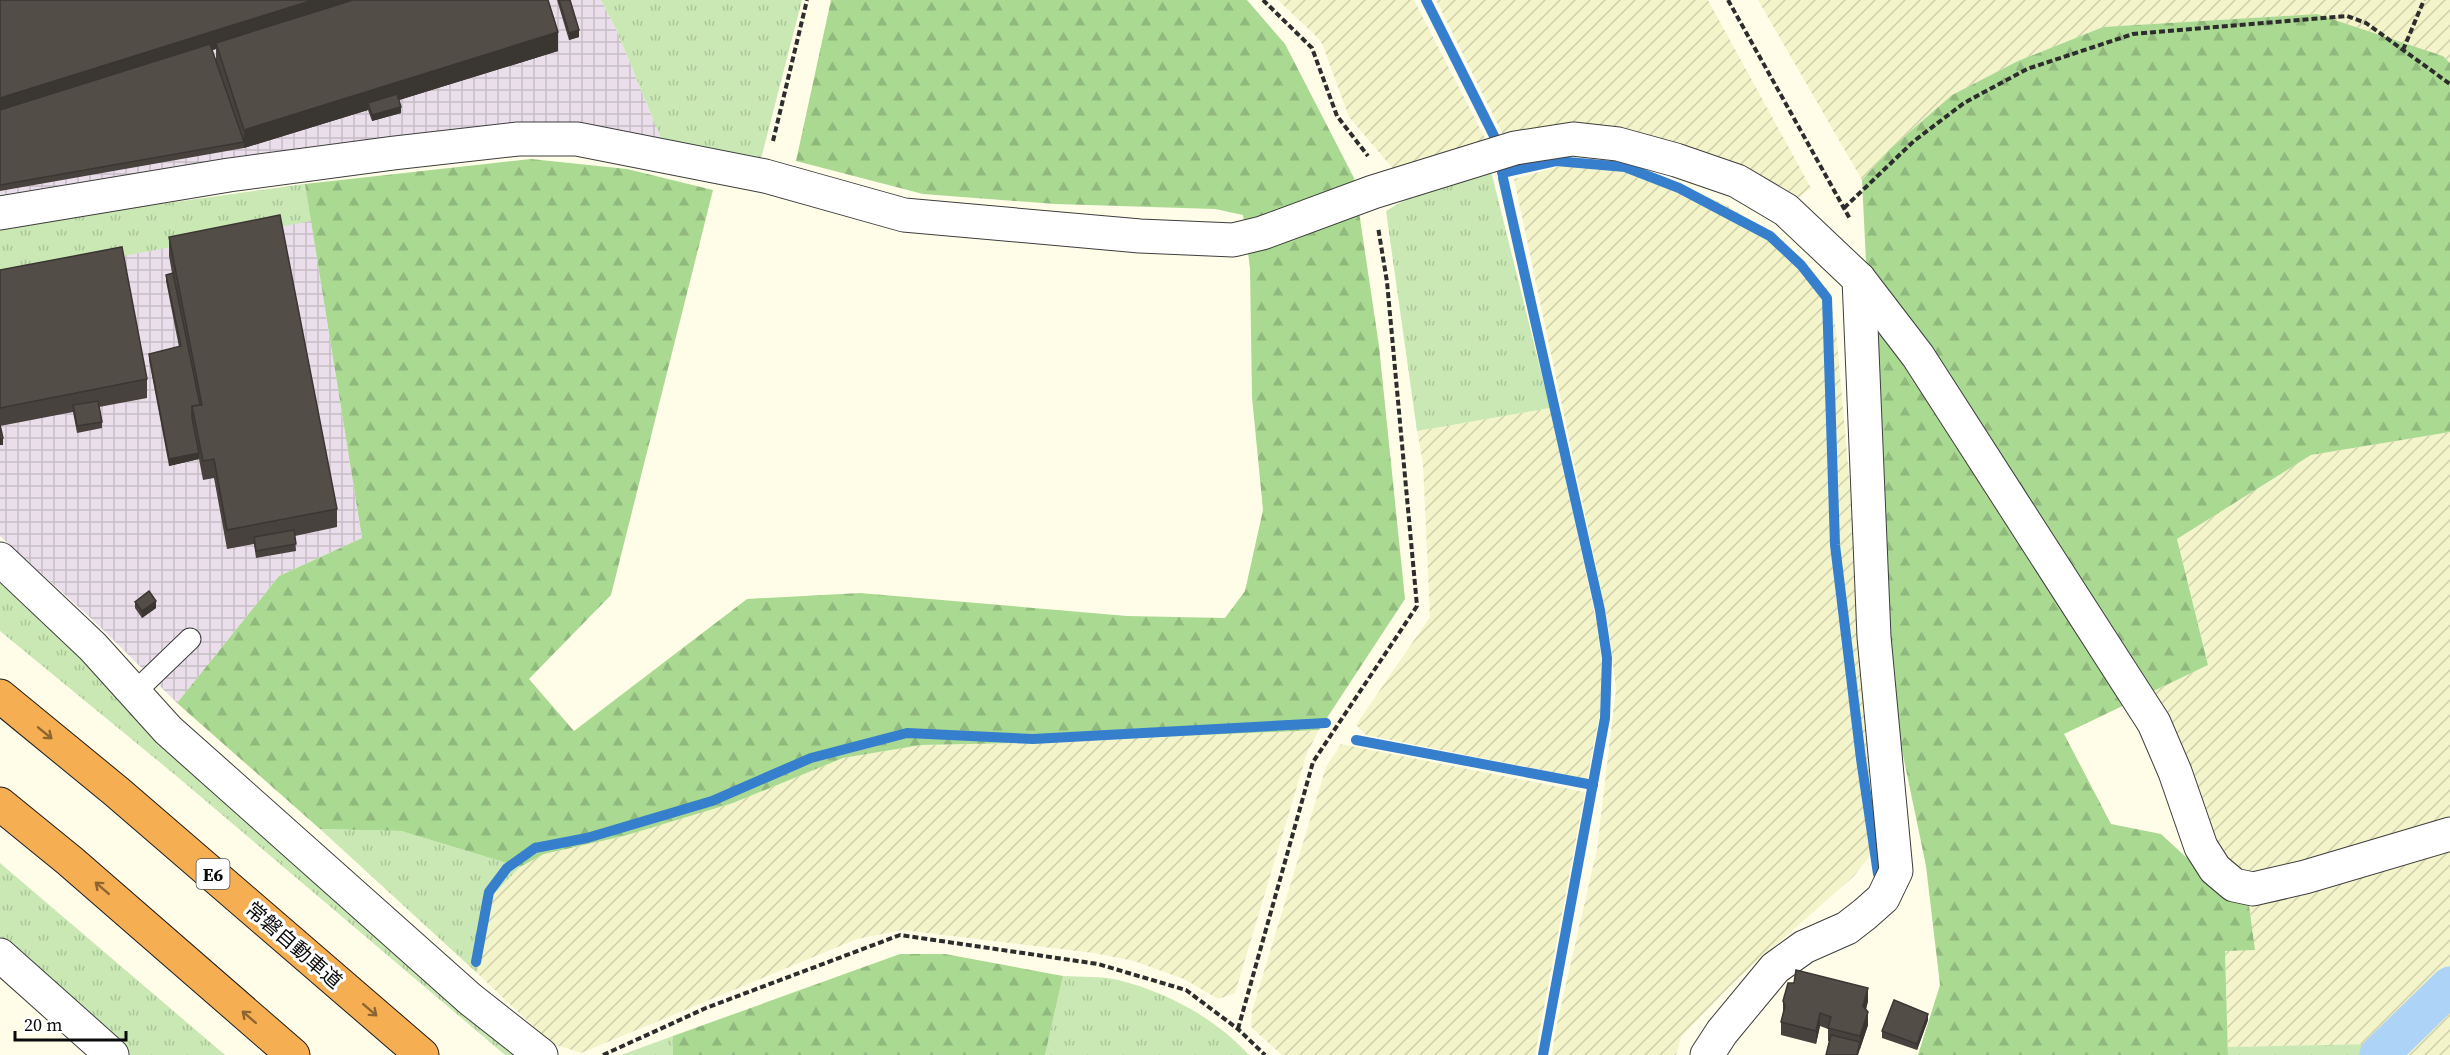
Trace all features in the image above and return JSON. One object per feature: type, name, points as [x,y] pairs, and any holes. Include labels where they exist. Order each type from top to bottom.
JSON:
[{"type":"highway","name":"常磐自動車道","points":[[0,696],[117,792],[422,1055]]},
{"type":"highway","points":[[0,804],[70,861],[293,1055]]},
{"type":"street","points":[[0,213],[229,175],[518,139],[577,139],[765,176],[904,215],[1140,236],[1233,240],[1262,233],[1379,190],[1515,148],[1574,140],[1618,144],[1676,160],[1737,181],[1786,210],[1859,279],[1918,356],[2154,723],[2175,772],[2201,847],[2215,869],[2234,885],[2253,889],[2305,877],[2450,834]]},
{"type":"street","points":[[1707,1055],[1722,1032],[1775,968],[1804,947],[1847,928],[1865,914],[1883,898],[1896,871],[1874,637],[1859,279]]},
{"type":"street","points":[[0,559],[93,647],[168,730],[470,999],[541,1055]]},
{"type":"street","points":[[0,955],[112,1055]]},
{"type":"lane","points":[[134,693],[190,639]]},
{"type":"path","points":[[765,176],[807,0]]},
{"type":"path","points":[[1238,1029],[1313,762],[1417,606],[1378,171],[1337,116],[1312,48],[1263,0]]},
{"type":"path","points":[[1728,0],[1851,221]]},
{"type":"path","points":[[2403,50],[2424,0]]},
{"type":"path","points":[[1844,208],[1914,141],[1964,103],[2027,69],[2133,34],[2347,16],[2366,23],[2450,84]]},
{"type":"path","points":[[603,1055],[706,1008],[900,935],[1098,964],[1186,990],[1238,1029],[1265,1055]]},
{"type":"shaded area","points":[[0,0],[601,0],[616,29],[662,141],[0,198]]},
{"type":"shaded area","points":[[305,184],[362,538],[279,576],[177,703],[97,624],[0,536],[0,229]]},
{"type":"green space","points":[[601,0],[802,0],[761,159],[662,141],[616,29]]},
{"type":"green space","points":[[831,0],[1247,0],[1285,44],[1354,178],[1379,346],[1405,599],[1319,730],[1024,743],[921,745],[843,758],[733,803],[624,836],[544,854],[520,867],[401,831],[320,829],[177,703],[279,576],[362,538],[305,184],[531,159],[627,169],[713,190],[611,595],[529,679],[574,731],[747,599],[860,593],[1127,616],[1225,618],[1245,591],[1263,510],[1252,397],[1250,268],[1243,215],[1215,209],[1056,204],[923,194],[796,161]]},
{"type":"green space","points":[[1278,0],[1414,0],[1486,140],[1395,171],[1349,117],[1321,41]]},
{"type":"green space","points":[[1436,0],[1708,0],[1811,188],[1799,197],[1756,177],[1505,139]]},
{"type":"green space","points":[[1758,0],[2450,0],[2450,63],[2443,56],[2317,14],[2103,27],[2018,61],[1952,95],[1890,149],[1862,180]]},
{"type":"green space","points":[[2317,14],[2443,56],[2450,63],[2450,432],[2311,455],[2177,539],[2208,665],[2064,734],[2111,824],[2161,834],[2214,883],[2249,905],[2255,950],[2225,951],[2228,1055],[1918,1055],[1940,985],[1926,866],[1897,726],[1883,609],[1862,180],[1890,149],[1952,95],[2018,61],[2103,27]]},
{"type":"green space","points":[[1574,162],[1661,176],[1728,206],[1782,240],[1829,291],[1836,330],[1865,657],[1872,853],[1854,876],[1734,982],[1681,1037],[1676,1055],[1552,1055],[1555,1032],[1597,849],[1616,689],[1608,623],[1514,179]]},
{"type":"green space","points":[[1491,171],[1550,408],[1417,431],[1386,211],[1424,192]]},
{"type":"green space","points":[[305,184],[311,221],[0,279],[0,229]]},
{"type":"green space","points":[[1550,408],[1597,624],[1602,667],[1600,713],[1587,779],[1366,735],[1356,725],[1430,617],[1423,463],[1417,431]]},
{"type":"green space","points":[[2450,432],[2450,820],[2264,876],[2231,872],[2210,844],[2193,777],[2154,691],[2208,665],[2177,539],[2311,455]]},
{"type":"green space","points":[[0,577],[526,1055],[505,1055],[174,774],[0,631]]},
{"type":"green space","points":[[1319,730],[1307,753],[1235,993],[1218,999],[1184,979],[1134,961],[1094,953],[902,930],[857,939],[581,1053],[551,1043],[477,973],[492,896],[520,867],[544,854],[624,836],[733,803],[843,758],[921,745],[1025,743]]},
{"type":"green space","points":[[1341,744],[1585,792],[1535,1055],[1282,1055],[1251,1027],[1252,1011],[1326,767]]},
{"type":"green space","points":[[320,829],[401,831],[520,867],[492,896],[477,973]]},
{"type":"green space","points":[[2450,846],[2450,972],[2372,1044],[2228,1047],[2225,950],[2255,950],[2249,905]]},
{"type":"green space","points":[[0,863],[225,1055],[128,1055],[0,941]]},
{"type":"green space","points":[[900,954],[945,954],[1063,976],[1045,1055],[673,1055],[673,1036]]},
{"type":"green space","points":[[1063,976],[1111,979],[1136,985],[1172,999],[1206,1018],[1249,1055],[1045,1055]]},
{"type":"green space","points":[[2450,1002],[2450,1055],[2392,1055]]},
{"type":"green space","points":[[673,1036],[673,1055],[621,1055]]},
{"type":"green space","points":[[2372,1044],[2362,1055],[2228,1055],[2228,1047]]},
{"type":"building","points":[[0,0],[313,0],[0,98]]},
{"type":"building","points":[[350,0],[353,0],[329,6]]},
{"type":"building","points":[[353,0],[548,0],[558,32],[244,130],[216,43]]},
{"type":"building","points":[[559,0],[570,0],[579,30],[569,33]]},
{"type":"building","points":[[210,44],[244,142],[0,185],[0,110]]},
{"type":"building","points":[[397,94],[401,107],[372,115],[368,103]]},
{"type":"building","points":[[280,215],[337,509],[227,530],[214,459],[203,461],[192,406],[202,405],[169,237]]},
{"type":"building","points":[[122,247],[147,379],[0,408],[0,270]]},
{"type":"building","points":[[173,273],[200,405],[192,406],[199,453],[169,459],[149,354],[181,346],[166,275]]},
{"type":"building","points":[[98,401],[102,422],[77,426],[73,405]]},
{"type":"building","points":[[294,530],[296,544],[256,551],[254,537]]},
{"type":"building","points":[[149,591],[156,601],[142,611],[135,602]]},
{"type":"building","points":[[1796,970],[1868,988],[1863,1006],[1868,1012],[1860,1036],[1828,1028],[1831,1017],[1820,1013],[1816,1031],[1781,1022],[1788,983],[1794,983]]},
{"type":"building","points":[[1894,1000],[1928,1014],[1917,1044],[1882,1031]]},
{"type":"building","points":[[1831,1035],[1860,1042],[1857,1055],[1826,1055]]},
{"type":"waterway","points":[[1426,0],[1495,138]]},
{"type":"waterway","points":[[1502,173],[1556,161],[1625,167],[1679,188],[1770,236],[1801,265],[1827,298],[1835,545],[1861,759],[1878,874]]},
{"type":"waterway","points":[[1503,178],[1600,610],[1607,658],[1605,718],[1543,1055]]},
{"type":"waterway","points":[[476,962],[489,892],[507,868],[535,848],[587,838],[712,801],[811,758],[907,733],[1033,739],[1326,723]]},
{"type":"waterway","points":[[1356,740],[1593,785]]},
{"type":"waterway","points":[[2379,1055],[2450,986]]}]
